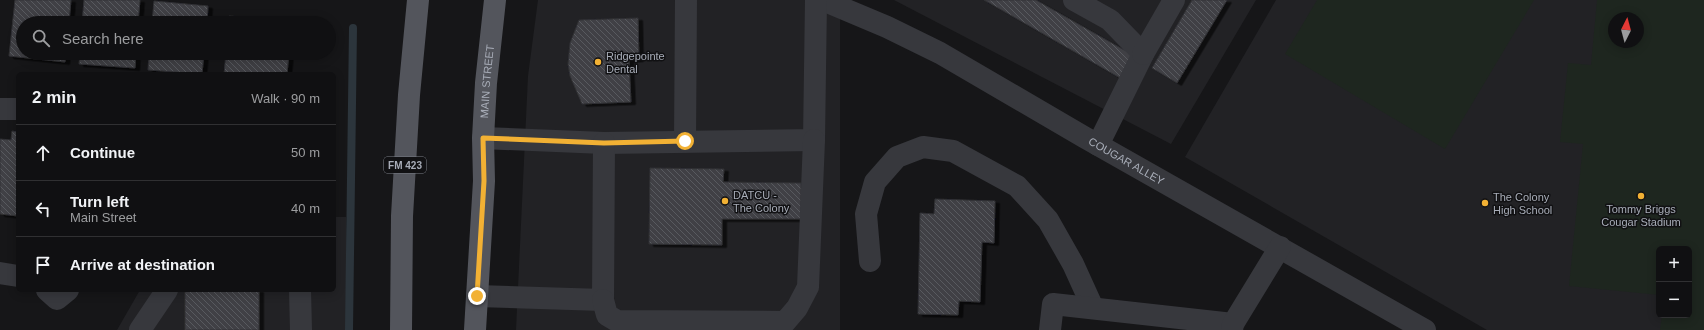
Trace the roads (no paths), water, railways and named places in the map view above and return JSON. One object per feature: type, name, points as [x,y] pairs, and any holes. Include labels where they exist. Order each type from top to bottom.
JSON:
[{"type":"main road","name":"FM 423","points":[[401,330],[402,216],[409,95],[418,0]]},
{"type":"main road","name":"MAIN STREET","points":[[475,330],[484,181],[483,138],[486,83],[495,0]]},
{"type":"street","points":[[685,141],[686,0]]},
{"type":"street","points":[[604,143],[603,300],[607,315],[618,321],[785,322],[797,308],[808,286],[814,140],[816,0]]},
{"type":"street","name":"COUGAR ALLEY","points":[[823,0],[887,27],[940,53],[1098,145],[1426,330]]},
{"type":"street","points":[[1074,0],[1110,20],[1143,54]]},
{"type":"street","points":[[1098,145],[1143,54],[1174,0]]},
{"type":"street","points":[[0,109],[16,109]]},
{"type":"street","points":[[483,138],[604,143],[814,140]]},
{"type":"street","points":[[870,261],[866,214],[875,182],[897,157],[924,147],[953,151],[1017,186],[1048,220],[1073,264],[1093,308]]},
{"type":"street","points":[[1050,330],[1053,304],[1232,327],[1280,247]]},
{"type":"street","points":[[0,273],[16,276]]},
{"type":"street","points":[[140,330],[166,292]]},
{"type":"street","points":[[300,292],[301,330]]},
{"type":"street","points":[[477,296],[603,300]]},
{"type":"waterway","points":[[349,330],[353,28]]},
{"type":"place","name":"Ridgepointe Dental","points":[[598,62]]},
{"type":"place","name":"Tommy Briggs Cougar Stadium","points":[[1641,196]]},
{"type":"place","name":"DATCU - The Colony","points":[[725,201]]},
{"type":"place","name":"The Colony High School","points":[[1485,203]]}]
